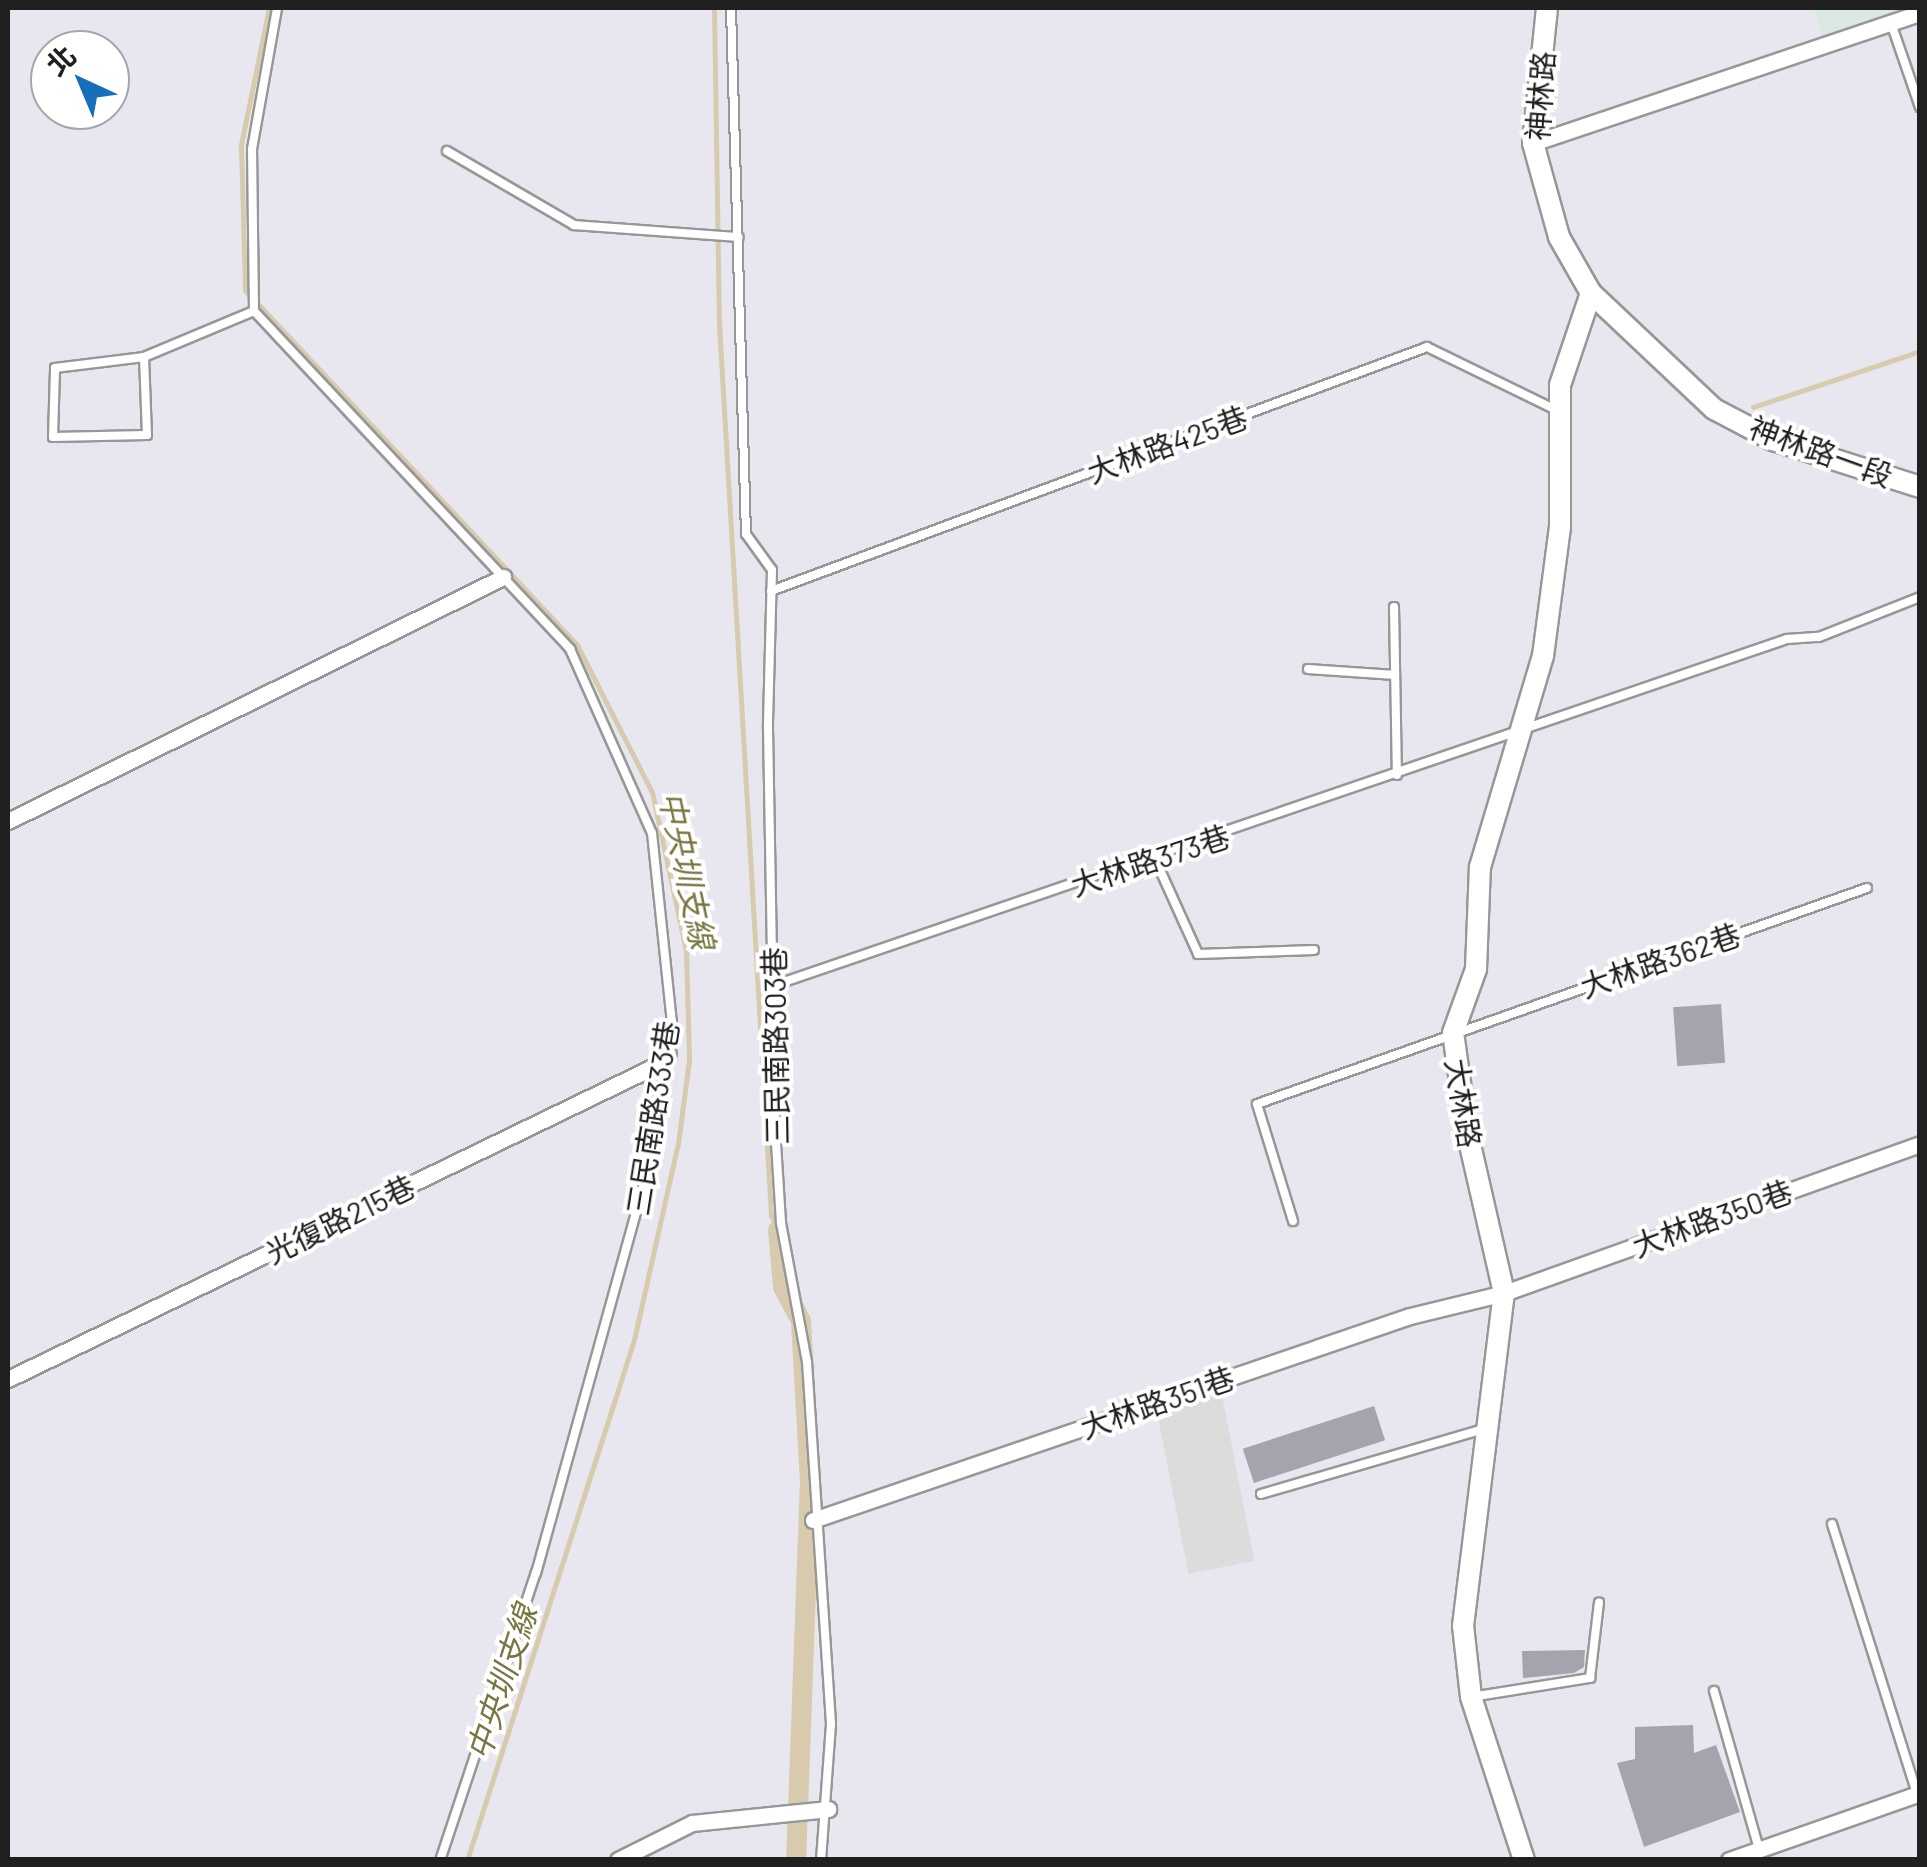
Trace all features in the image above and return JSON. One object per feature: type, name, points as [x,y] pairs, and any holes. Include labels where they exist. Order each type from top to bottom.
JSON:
[{"type":"street","name":"神林路","points":[[1547,8],[1533,143],[1560,236],[1592,293]]},
{"type":"street","points":[[1533,143],[1920,13]]},
{"type":"street","name":"大林路","points":[[1524,1860],[1471,1697],[1463,1614],[1504,1293],[1467,1132],[1453,1033],[1476,969],[1480,867],[1543,656],[1560,527],[1558,411],[1592,293]]},
{"type":"street","name":"神林路一段","points":[[1592,293],[1714,409],[1773,440],[1920,488]]},
{"type":"street","points":[[8,821],[503,577]]},
{"type":"street","name":"光復路215巷","points":[[8,1379],[659,1064],[668,1053]]},
{"type":"street","name":"大林路350巷","points":[[1504,1293],[1920,1144]]},
{"type":"street","name":"大林路351巷","points":[[813,1520],[1400,1319],[1504,1293]]},
{"type":"street","points":[[1730,1860],[1918,1794]]},
{"type":"street","points":[[618,1860],[692,1823],[767,1811],[827,1810]]},
{"type":"lane","points":[[144,356],[147,435],[53,437],[55,368],[144,356],[254,311],[252,149],[277,8]]},
{"type":"lane","name":"三民南路303巷","points":[[732,8],[746,534],[772,570],[768,728],[782,1222],[807,1362],[813,1520],[831,1724],[820,1860]]},
{"type":"lane","points":[[1891,23],[1920,107]]},
{"type":"lane","points":[[447,151],[574,225],[739,237]]},
{"type":"lane","name":"三民南路333巷","points":[[254,311],[570,649],[652,833],[672,1022],[652,1155],[613,1314],[536,1572],[440,1860]]},
{"type":"lane","name":"大林路425巷","points":[[771,591],[1427,347],[1558,411]]},
{"type":"lane","name":"大林路373巷","points":[[775,985],[1155,859],[1787,639],[1820,638],[1920,597]]},
{"type":"lane","points":[[1394,607],[1397,775]]},
{"type":"lane","points":[[1308,670],[1395,674]]},
{"type":"lane","points":[[1155,859],[1198,954],[1314,950]]},
{"type":"lane","name":"大林路362巷","points":[[1293,1221],[1257,1104],[1867,888]]},
{"type":"lane","points":[[1261,1494],[1487,1428]]},
{"type":"lane","points":[[1832,1524],[1918,1794]]},
{"type":"lane","points":[[1471,1697],[1590,1678],[1598,1603]]},
{"type":"lane","points":[[1714,1691],[1760,1849]]},
{"type":"shaded area","points":[[1814,8],[1896,8],[1899,16],[1825,42]]},
{"type":"shaded area","points":[[1222,1395],[1254,1561],[1188,1574],[1156,1408]]},
{"type":"building","points":[[1721,1004],[1725,1063],[1677,1066],[1673,1007]]},
{"type":"building","points":[[1374,1406],[1385,1440],[1254,1483],[1243,1449]]},
{"type":"building","points":[[1585,1650],[1584,1667],[1574,1673],[1523,1678],[1522,1651]]},
{"type":"building","points":[[1693,1725],[1694,1753],[1716,1745],[1740,1812],[1644,1847],[1617,1763],[1635,1759],[1635,1727]]},
{"type":"waterway","name":"中央圳支線","points":[[269,8],[241,145],[245,290],[577,645],[652,792],[686,950],[689,1060],[678,1143],[634,1340],[467,1860]]},
{"type":"waterway","points":[[714,8],[719,324],[771,1215],[778,1230]]},
{"type":"waterway","points":[[1753,407],[1920,351]]},
{"type":"waterway","points":[[778,1230],[783,1287],[801,1321],[810,1481],[796,1860]]}]
